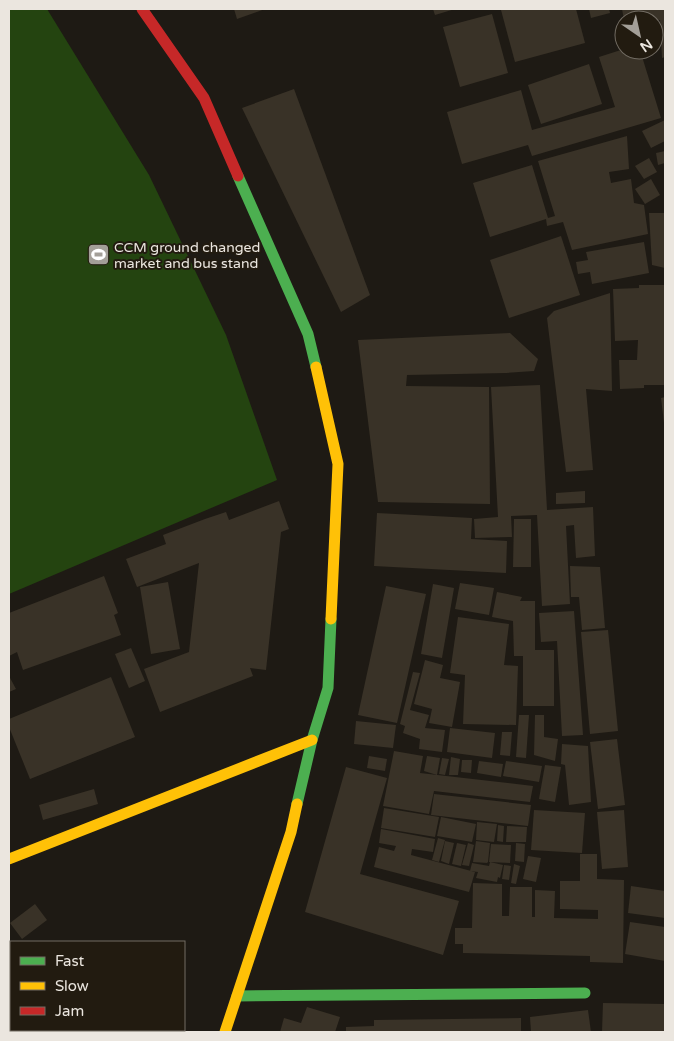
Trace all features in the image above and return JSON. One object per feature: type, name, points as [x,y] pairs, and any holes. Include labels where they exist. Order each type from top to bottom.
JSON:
[{"type":"main road","points":[[142,9],[204,98],[308,334],[338,464],[328,688],[312,740],[291,832],[225,1032]]},
{"type":"main road","points":[[9,859],[312,740]]},
{"type":"main road","points":[[238,996],[586,994]]},
{"type":"green space","name":"CCM ground changed market and bus stand","points":[[9,9],[47,9],[149,175],[226,335],[277,480],[9,594]]},
{"type":"building","points":[[234,9],[265,9],[237,19]]},
{"type":"building","points":[[433,9],[455,9],[435,15]]},
{"type":"building","points":[[576,9],[585,43],[515,62],[501,10]]},
{"type":"building","points":[[589,9],[609,9],[610,13],[591,18]]},
{"type":"building","points":[[665,9],[665,57],[664,10],[622,10]]},
{"type":"building","points":[[492,14],[508,73],[460,87],[443,27]]},
{"type":"building","points":[[614,52],[614,60],[643,60],[661,118],[532,156],[528,145],[462,164],[447,112],[521,90],[532,130],[615,107],[599,57]]},
{"type":"building","points":[[589,64],[602,104],[541,124],[528,85]]},
{"type":"building","points":[[294,89],[370,295],[341,312],[242,108]]},
{"type":"building","points":[[665,120],[665,141],[651,148],[642,131]]},
{"type":"building","points":[[627,136],[629,169],[609,172],[611,183],[631,179],[634,203],[644,205],[648,234],[572,250],[563,222],[547,226],[546,219],[490,237],[473,183],[532,165],[548,218],[555,216],[538,161]]},
{"type":"building","points":[[665,151],[665,163],[658,165],[656,153]]},
{"type":"building","points":[[649,158],[657,172],[644,179],[635,166]]},
{"type":"building","points":[[651,179],[660,195],[645,204],[635,189]]},
{"type":"building","points":[[649,213],[665,213],[665,268],[652,265]]},
{"type":"building","points":[[561,236],[580,295],[509,318],[490,260]]},
{"type":"building","points":[[644,242],[649,273],[592,284],[590,272],[578,274],[576,262],[588,260],[586,252]]},
{"type":"building","points":[[639,285],[665,285],[665,385],[644,385],[644,388],[620,389],[619,360],[637,360],[638,340],[615,341],[613,289],[639,288]]},
{"type":"building","points":[[610,293],[612,391],[586,389],[593,470],[566,472],[547,318],[554,311]]},
{"type":"building","points":[[510,333],[538,359],[534,371],[407,375],[406,386],[489,387],[490,504],[378,502],[358,340]]},
{"type":"building","points":[[540,385],[547,510],[593,507],[595,556],[576,558],[574,525],[566,526],[570,604],[542,606],[537,515],[511,516],[512,537],[475,538],[474,519],[498,517],[491,387]]},
{"type":"building","points":[[665,397],[665,423],[664,423],[661,398]]},
{"type":"building","points":[[585,491],[585,503],[556,504],[556,493]]},
{"type":"building","points":[[279,501],[289,529],[281,532],[266,670],[250,668],[253,676],[160,712],[144,669],[189,652],[199,563],[137,587],[126,559],[166,544],[163,535],[205,519],[226,512],[229,520]]},
{"type":"building","points":[[377,513],[472,518],[471,539],[507,541],[506,573],[374,566]]},
{"type":"building","points":[[514,519],[531,519],[531,567],[513,567]]},
{"type":"building","points":[[570,566],[600,567],[605,628],[582,630],[579,597],[571,597]]},
{"type":"building","points":[[104,576],[118,613],[114,615],[121,635],[23,670],[17,652],[9,656],[9,613]]},
{"type":"building","points":[[168,582],[180,649],[151,654],[140,587]]},
{"type":"building","points":[[460,583],[494,588],[489,615],[455,609]]},
{"type":"building","points":[[433,584],[454,588],[442,658],[421,654]]},
{"type":"building","points":[[386,586],[426,594],[397,723],[358,715]]},
{"type":"building","points":[[497,592],[522,597],[520,601],[535,601],[535,650],[554,650],[554,706],[523,706],[523,656],[514,656],[513,621],[492,617]]},
{"type":"building","points":[[574,611],[583,735],[562,736],[557,641],[541,642],[539,613]]},
{"type":"building","points":[[458,617],[509,624],[504,665],[518,666],[516,725],[463,724],[465,675],[450,673]]},
{"type":"building","points":[[608,630],[618,731],[590,734],[581,632]]},
{"type":"building","points":[[131,648],[145,681],[129,688],[115,654]]},
{"type":"building","points":[[425,660],[443,665],[440,678],[460,682],[452,727],[429,723],[432,709],[414,704]]},
{"type":"building","points":[[413,672],[420,673],[410,710],[429,715],[425,728],[445,730],[442,752],[419,749],[420,739],[403,733],[405,726],[400,724]]},
{"type":"building","points":[[9,676],[16,689],[9,692]]},
{"type":"building","points":[[111,677],[135,737],[30,779],[9,727],[9,719]]},
{"type":"building","points":[[519,715],[529,715],[526,758],[516,757]]},
{"type":"building","points":[[535,715],[544,715],[544,737],[558,739],[555,761],[534,755]]},
{"type":"building","points":[[356,721],[396,725],[393,748],[354,744]]},
{"type":"building","points":[[450,728],[495,733],[492,758],[447,752]]},
{"type":"building","points":[[502,732],[512,732],[510,756],[500,755]]},
{"type":"building","points":[[617,739],[625,805],[598,809],[590,742]]},
{"type":"building","points":[[562,744],[588,746],[591,802],[569,805],[565,765],[561,764]]},
{"type":"building","points":[[394,751],[423,756],[420,773],[533,786],[530,802],[434,791],[429,814],[383,806]]},
{"type":"building","points":[[369,756],[387,759],[385,771],[367,768]]},
{"type":"building","points":[[427,756],[440,758],[437,775],[424,771]]},
{"type":"building","points":[[451,757],[460,759],[458,775],[449,775]]},
{"type":"building","points":[[442,758],[449,759],[445,775],[439,774]]},
{"type":"building","points":[[462,760],[472,760],[471,773],[461,772]]},
{"type":"building","points":[[479,761],[503,764],[501,777],[477,773]]},
{"type":"building","points":[[506,761],[542,766],[539,782],[503,776]]},
{"type":"building","points":[[545,765],[561,767],[555,802],[539,799]]},
{"type":"building","points":[[346,767],[387,778],[360,874],[459,901],[443,955],[305,912]]},
{"type":"building","points":[[94,789],[98,804],[43,820],[39,805]]},
{"type":"building","points":[[434,794],[531,805],[528,826],[431,815]]},
{"type":"building","points":[[384,808],[439,817],[435,837],[381,828]]},
{"type":"building","points":[[534,810],[585,813],[582,853],[531,850]]},
{"type":"building","points":[[624,810],[628,867],[602,869],[597,812]]},
{"type":"building","points":[[441,817],[476,824],[472,842],[437,836]]},
{"type":"building","points":[[477,822],[497,824],[494,842],[476,840]]},
{"type":"building","points":[[498,825],[504,826],[503,842],[497,841]]},
{"type":"building","points":[[507,826],[527,827],[526,842],[506,842]]},
{"type":"building","points":[[381,829],[435,839],[433,852],[412,849],[411,855],[475,872],[469,892],[374,867],[379,847],[394,851],[396,846],[379,843]]},
{"type":"building","points":[[438,838],[445,840],[439,862],[432,860]]},
{"type":"building","points":[[445,841],[454,843],[449,864],[441,861]]},
{"type":"building","points":[[476,841],[490,843],[488,863],[473,862]]},
{"type":"building","points":[[457,843],[466,845],[461,866],[452,864]]},
{"type":"building","points":[[468,843],[474,845],[469,866],[462,865]]},
{"type":"building","points":[[516,843],[525,844],[524,862],[515,861]]},
{"type":"building","points":[[491,844],[511,845],[510,863],[489,862]]},
{"type":"building","points":[[580,854],[597,854],[597,879],[624,880],[623,963],[590,962],[590,956],[463,953],[463,944],[455,944],[455,928],[472,928],[473,883],[502,884],[502,916],[509,916],[510,887],[532,887],[532,917],[535,917],[535,890],[555,891],[554,918],[598,919],[598,910],[560,909],[560,881],[580,881]]},
{"type":"building","points":[[528,856],[541,858],[536,882],[523,879]]},
{"type":"building","points":[[490,862],[503,865],[497,882],[476,878],[478,872],[470,871],[472,863],[489,866]]},
{"type":"building","points":[[514,864],[520,866],[516,884],[511,883]]},
{"type":"building","points":[[504,865],[511,866],[509,880],[502,879]]},
{"type":"building","points":[[631,886],[665,891],[665,918],[628,913]]},
{"type":"building","points":[[35,904],[47,920],[22,939],[10,923]]},
{"type":"building","points":[[630,922],[665,927],[665,961],[625,954]]},
{"type":"building","points":[[603,1003],[665,1004],[665,1032],[602,1032]]},
{"type":"building","points":[[307,1007],[340,1017],[335,1032],[280,1032],[284,1018],[301,1023]]},
{"type":"building","points":[[588,1010],[591,1032],[531,1032],[530,1017]]},
{"type":"building","points":[[521,1018],[521,1032],[346,1032],[346,1027],[374,1026],[374,1020]]},
{"type":"building","points":[[102,1031],[130,1031],[129,1032]]},
{"type":"traffic: fast","points":[[238,176],[308,334],[316,367]]},
{"type":"traffic: fast","points":[[297,804],[312,740],[328,688],[331,619]]},
{"type":"traffic: fast","points":[[237,996],[585,993]]},
{"type":"traffic: slow","points":[[316,367],[338,464],[331,619]]},
{"type":"traffic: slow","points":[[9,859],[312,740]]},
{"type":"traffic: slow","points":[[225,1032],[291,832],[297,804]]},
{"type":"traffic: jam","points":[[142,9],[204,98],[238,176]]},
{"type":"place","name":"CCM ground changed market and bus stand","points":[[98,255]]}]
